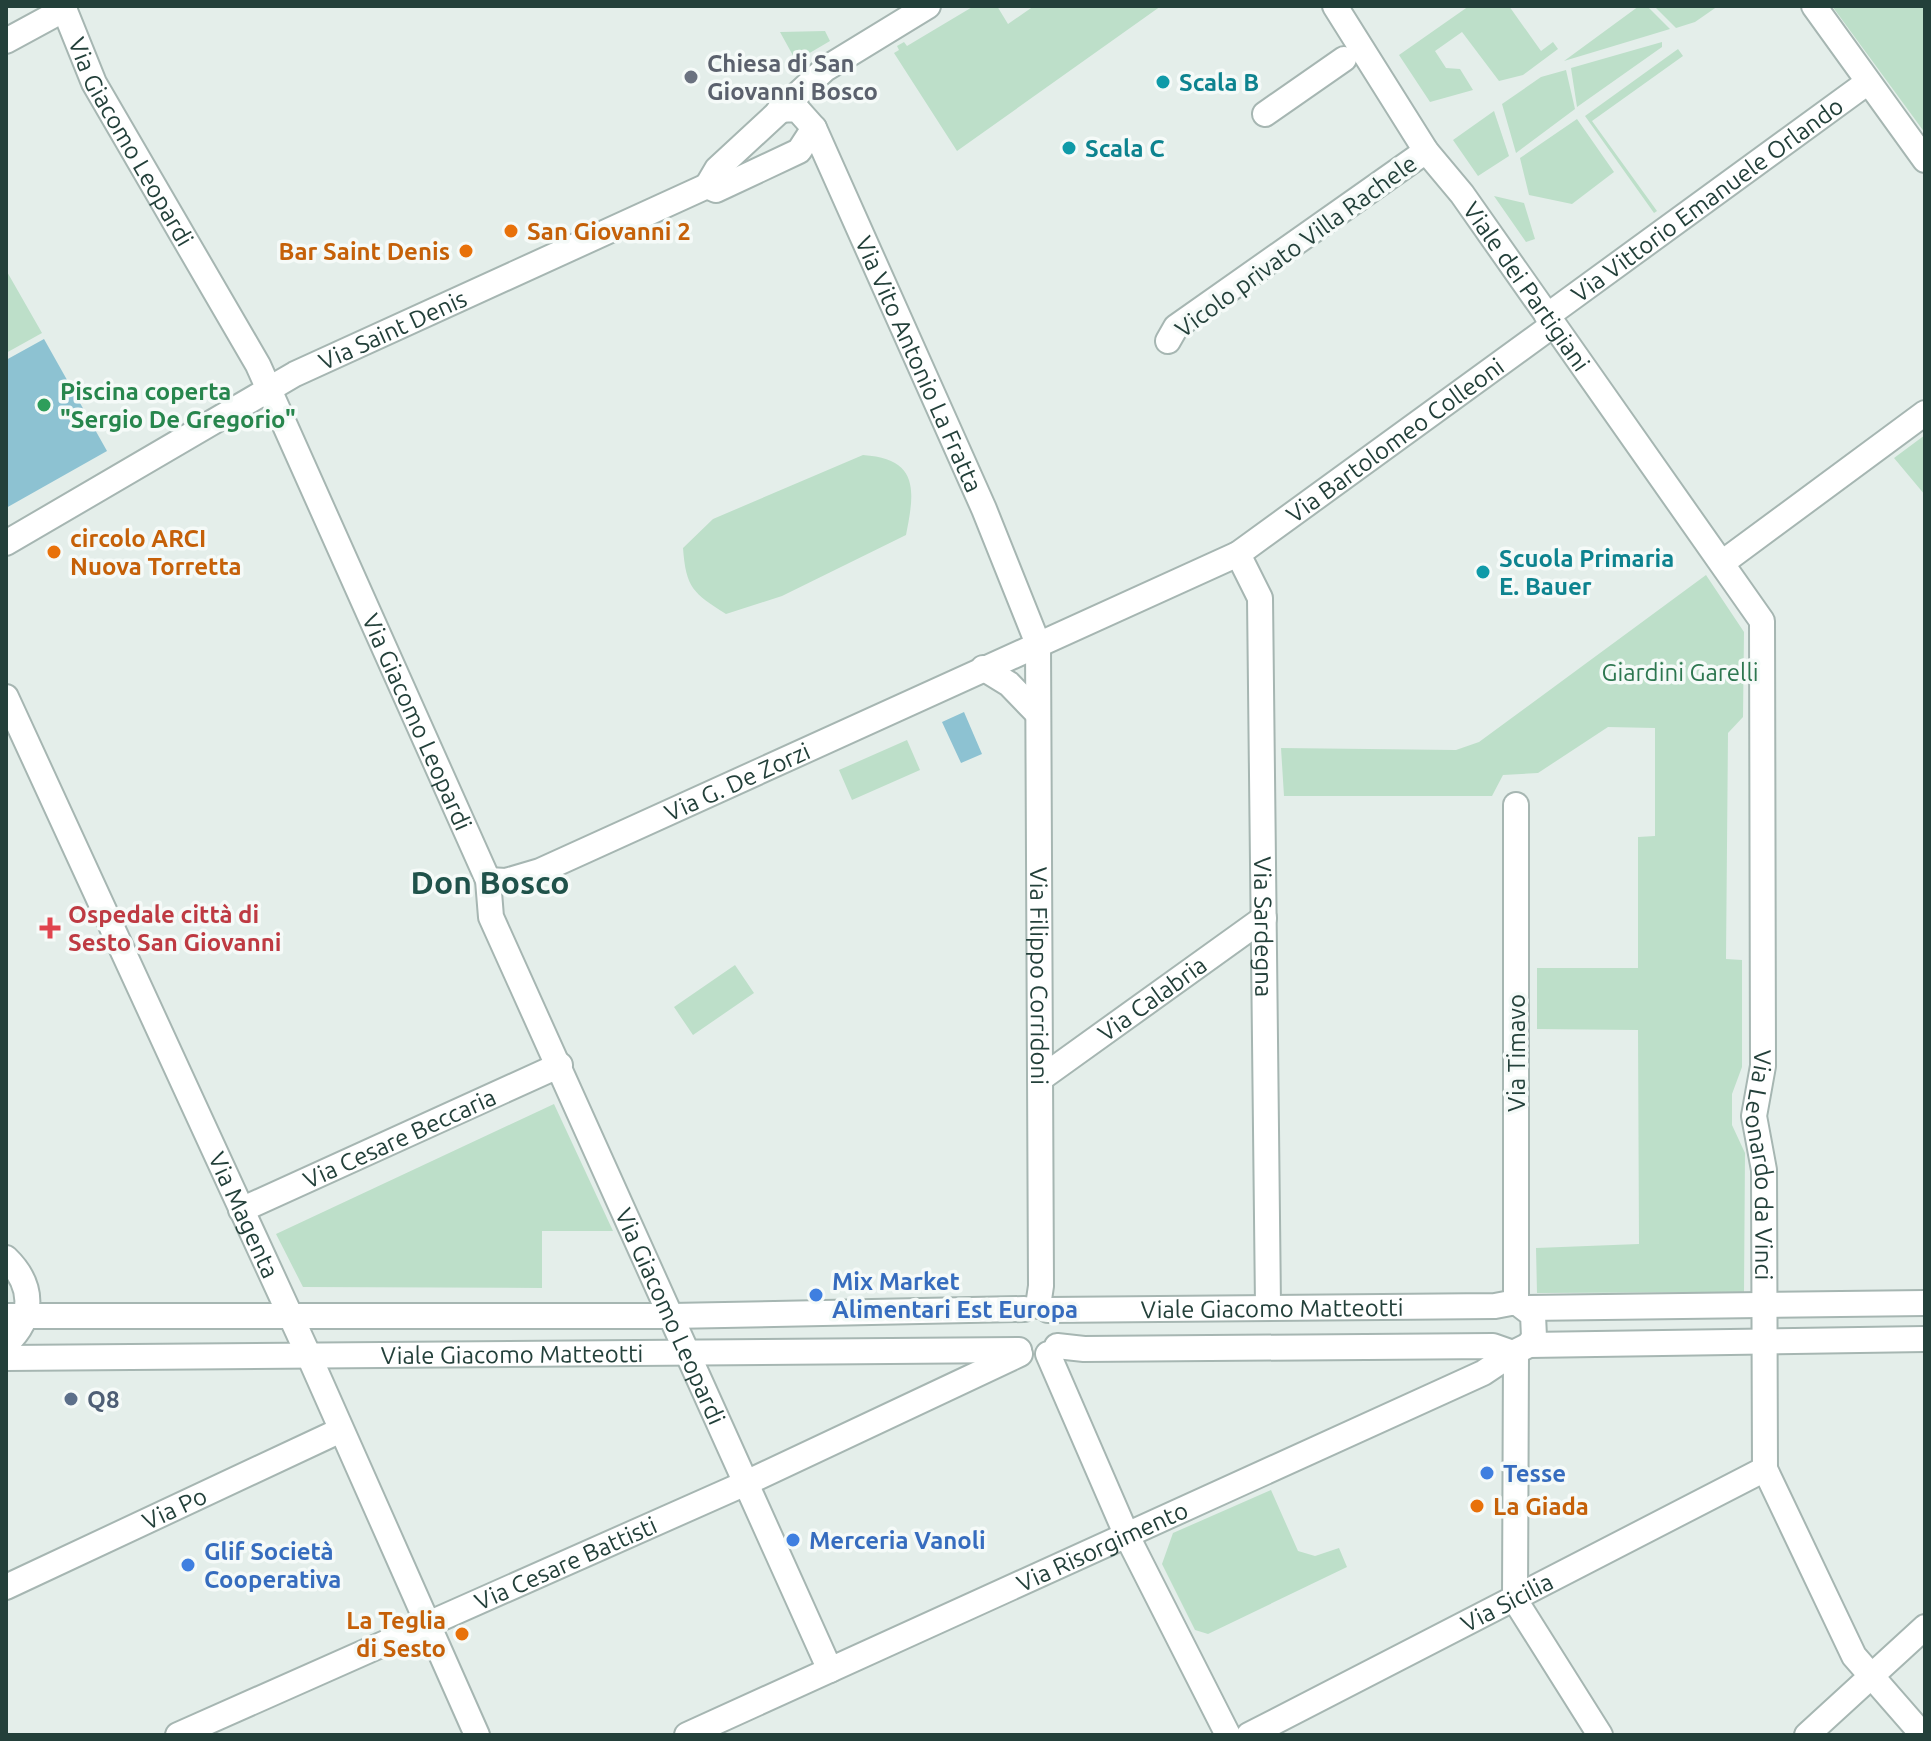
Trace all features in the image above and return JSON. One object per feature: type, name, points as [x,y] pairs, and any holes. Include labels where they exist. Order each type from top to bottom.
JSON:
[{"type":"street","points":[[707,186],[717,169],[825,69],[880,32],[928,6]]},
{"type":"street","name":"Viale dei Partigiani","points":[[1335,6],[1426,151],[1462,194],[1722,563]]},
{"type":"street","points":[[1814,6],[1925,160]]},
{"type":"street","name":"Via Giacomo Leopardi","points":[[6,41],[64,8],[102,96],[269,389],[488,880],[491,917],[830,1670]]},
{"type":"street","points":[[1265,114],[1344,59]]},
{"type":"street","name":"Via Vittorio Emanuele Orlando","points":[[1550,320],[1868,82]]},
{"type":"street","points":[[779,110],[797,109],[814,128]]},
{"type":"street","name":"Via Saint Denis","points":[[6,543],[269,389],[707,186],[716,190],[799,151],[814,128]]},
{"type":"street","name":"Via Vito Antonio La Fratta","points":[[814,128],[984,509],[1038,644]]},
{"type":"street","name":"Vicolo privato Villa Rachele","points":[[1168,341],[1176,327],[1426,151]]},
{"type":"street","name":"Via Bartolomeo Colleoni","points":[[1238,554],[1550,320]]},
{"type":"street","points":[[1722,563],[1925,413]]},
{"type":"street","name":"Via G. De Zorzi","points":[[488,880],[506,881],[540,871],[1238,554]]},
{"type":"street","name":"Via Sardegna","points":[[1238,554],[1260,598],[1268,1306]]},
{"type":"street","name":"Via Leonardo da Vinci","points":[[1722,563],[1762,621],[1764,638],[1763,1066],[1754,1116],[1763,1154],[1765,1469],[1854,1656],[1923,1735]]},
{"type":"street","name":"Via Filippo Corridoni","points":[[1037,1308],[1040,1079],[1038,644]]},
{"type":"street","points":[[983,668],[1009,684],[1038,714]]},
{"type":"street","name":"Via Magenta","points":[[6,697],[309,1356],[477,1735]]},
{"type":"street","name":"Via Timavo","points":[[1513,1305],[1516,805]]},
{"type":"street","name":"Via Calabria","points":[[1040,1079],[1264,918]]},
{"type":"street","name":"Via Cesare Beccaria","points":[[241,1210],[560,1065]]},
{"type":"street","points":[[6,1258],[28,1288],[6,1344]]},
{"type":"street","name":"Viale Giacomo Matteotti","points":[[17,1316],[671,1316],[1037,1308],[1925,1303]]},
{"type":"street","points":[[1513,1349],[1484,1331],[1484,1322],[1513,1305],[1535,1324],[1513,1349],[1515,1600],[1600,1735]]},
{"type":"street","points":[[1037,1308],[1058,1319],[1061,1333],[1053,1350],[1035,1357],[1020,1351],[1011,1328],[1037,1308]]},
{"type":"street","name":"Viale Giacomo Matteotti","points":[[1053,1350],[1513,1349],[1925,1339]]},
{"type":"street","name":"Via Risorgimento","points":[[687,1735],[1483,1373],[1513,1349]]},
{"type":"street","points":[[947,1350],[952,1386]]},
{"type":"street","points":[[1053,1350],[1127,1536],[1228,1735]]},
{"type":"street","name":"Viale Giacomo Matteotti","points":[[6,1358],[1020,1351]]},
{"type":"street","name":"Via Cesare Battisti","points":[[178,1735],[746,1483],[1020,1351]]},
{"type":"street","name":"Via Po","points":[[6,1587],[341,1430]]},
{"type":"street","name":"Via Sicilia","points":[[1249,1735],[1765,1469]]},
{"type":"street","points":[[1807,1735],[1925,1627]]},
{"type":"green space","points":[[974,6],[997,6],[1008,24],[1034,6],[1161,6],[957,151],[894,53],[899,50],[897,46],[904,42],[907,46]]},
{"type":"green space","points":[[1469,6],[1509,6],[1541,51],[1553,42],[1558,49],[1523,75],[1499,81],[1462,32],[1435,51],[1446,68],[1460,69],[1473,90],[1430,102],[1399,55]]},
{"type":"green space","points":[[1639,6],[1647,6],[1670,29],[1564,61]]},
{"type":"green space","points":[[1654,6],[1718,6],[1695,22],[1676,28]]},
{"type":"green space","points":[[1832,6],[1925,6],[1925,133]]},
{"type":"green space","points":[[825,31],[830,41],[796,61],[780,32]]},
{"type":"green space","points":[[1662,42],[1662,47],[1577,107],[1571,68]]},
{"type":"green space","points":[[1678,49],[1683,56],[1592,121],[1657,211],[1654,213],[1585,116]]},
{"type":"green space","points":[[1566,70],[1575,109],[1516,153],[1502,104],[1541,77]]},
{"type":"green space","points":[[1494,111],[1509,156],[1478,176],[1453,140]]},
{"type":"green space","points":[[1577,119],[1614,172],[1572,204],[1529,195],[1520,158]]},
{"type":"green space","points":[[1494,196],[1524,203],[1535,239],[1526,242]]},
{"type":"green space","points":[[6,270],[42,333],[6,353]]},
{"type":"green space","points":[[1925,435],[1925,495],[1894,458]]},
{"type":"green space","points":[[863,455],[895,463],[904,470],[911,491],[906,535],[782,596],[726,614],[693,588],[686,572],[683,548],[713,519]]},
{"type":"green space","name":"Giardini Garelli","points":[[1706,575],[1744,632],[1743,717],[1728,733],[1726,959],[1742,960],[1742,1067],[1732,1094],[1732,1125],[1745,1153],[1744,1292],[1537,1293],[1536,1248],[1639,1244],[1638,1030],[1537,1029],[1537,968],[1638,968],[1638,837],[1655,836],[1655,728],[1608,727],[1538,773],[1503,775],[1492,796],[1284,796],[1281,748],[1456,750],[1479,742]]},
{"type":"green space","points":[[907,740],[920,770],[852,800],[839,770]]},
{"type":"green space","points":[[735,965],[754,993],[693,1035],[674,1007]]},
{"type":"green space","points":[[554,1104],[613,1231],[542,1231],[542,1288],[303,1287],[276,1234]]},
{"type":"green space","points":[[1271,1490],[1298,1551],[1315,1556],[1339,1548],[1347,1567],[1208,1634],[1195,1630],[1162,1564],[1173,1533]]},
{"type":"water","name":"Piscina coperta \"Sergio De Gregorio\"","points":[[44,339],[107,451],[6,508],[6,360]]},
{"type":"water","points":[[964,712],[982,754],[961,763],[942,722]]},
{"type":"place","name":"Chiesa di San Giovanni Bosco","points":[[691,77]]},
{"type":"place","name":"Scala B","points":[[1163,82]]},
{"type":"place","name":"Scala C","points":[[1069,148]]},
{"type":"place","name":"San Giovanni 2","points":[[511,231]]},
{"type":"place","name":"Bar Saint Denis","points":[[466,251]]},
{"type":"place","name":"Piscina coperta \"Sergio De Gregorio\"","points":[[44,405]]},
{"type":"place","name":"circolo ARCI Nuova Torretta","points":[[54,552]]},
{"type":"place","name":"Scuola Primaria E. Bauer","points":[[1483,572]]},
{"type":"place","name":"Ospedale città di Sesto San Giovanni","points":[[50,928]]},
{"type":"place","name":"Mix Market Alimentari Est Europa","points":[[816,1295]]},
{"type":"place","name":"Q8","points":[[71,1399]]},
{"type":"place","name":"Tesse","points":[[1487,1473]]},
{"type":"place","name":"La Giada","points":[[1477,1506]]},
{"type":"place","name":"Merceria Vanoli","points":[[793,1540]]},
{"type":"place","name":"Glif Società Cooperativa","points":[[188,1565]]},
{"type":"place","name":"La Teglia di Sesto","points":[[462,1634]]},
{"type":"district","name":"Don Bosco","points":[[490,882]]}]
